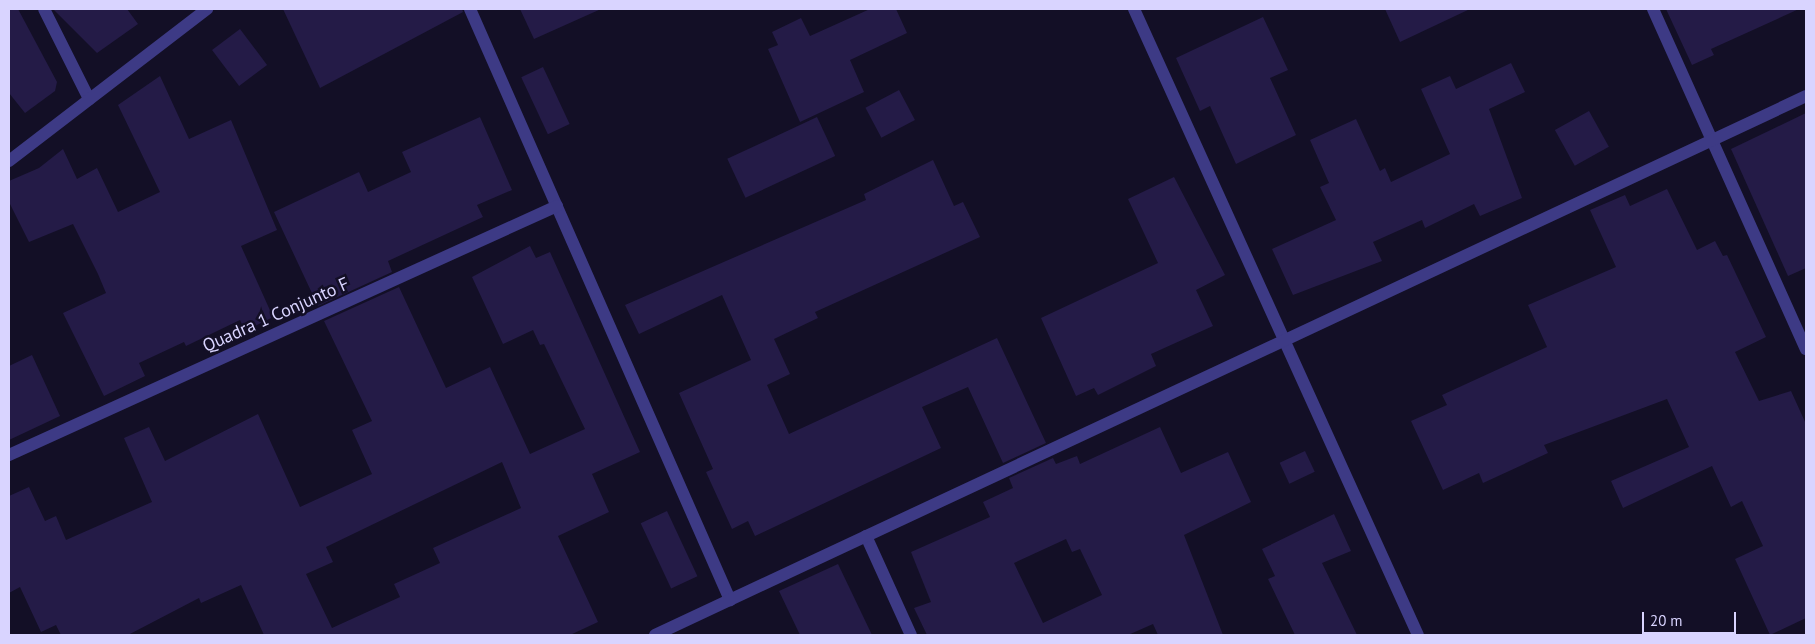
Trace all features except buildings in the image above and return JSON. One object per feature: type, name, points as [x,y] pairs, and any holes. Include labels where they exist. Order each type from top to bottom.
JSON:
[{"type":"street","points":[[44,9],[89,100]]},
{"type":"street","points":[[9,161],[207,9]]},
{"type":"street","points":[[470,9],[730,600]]},
{"type":"street","points":[[1134,9],[1418,635]]},
{"type":"street","points":[[1653,9],[1806,349]]},
{"type":"street","points":[[654,635],[1806,96]]},
{"type":"street","name":"Quadra 1 Conjunto F","points":[[9,455],[557,206]]},
{"type":"street","points":[[866,536],[911,635]]}]
